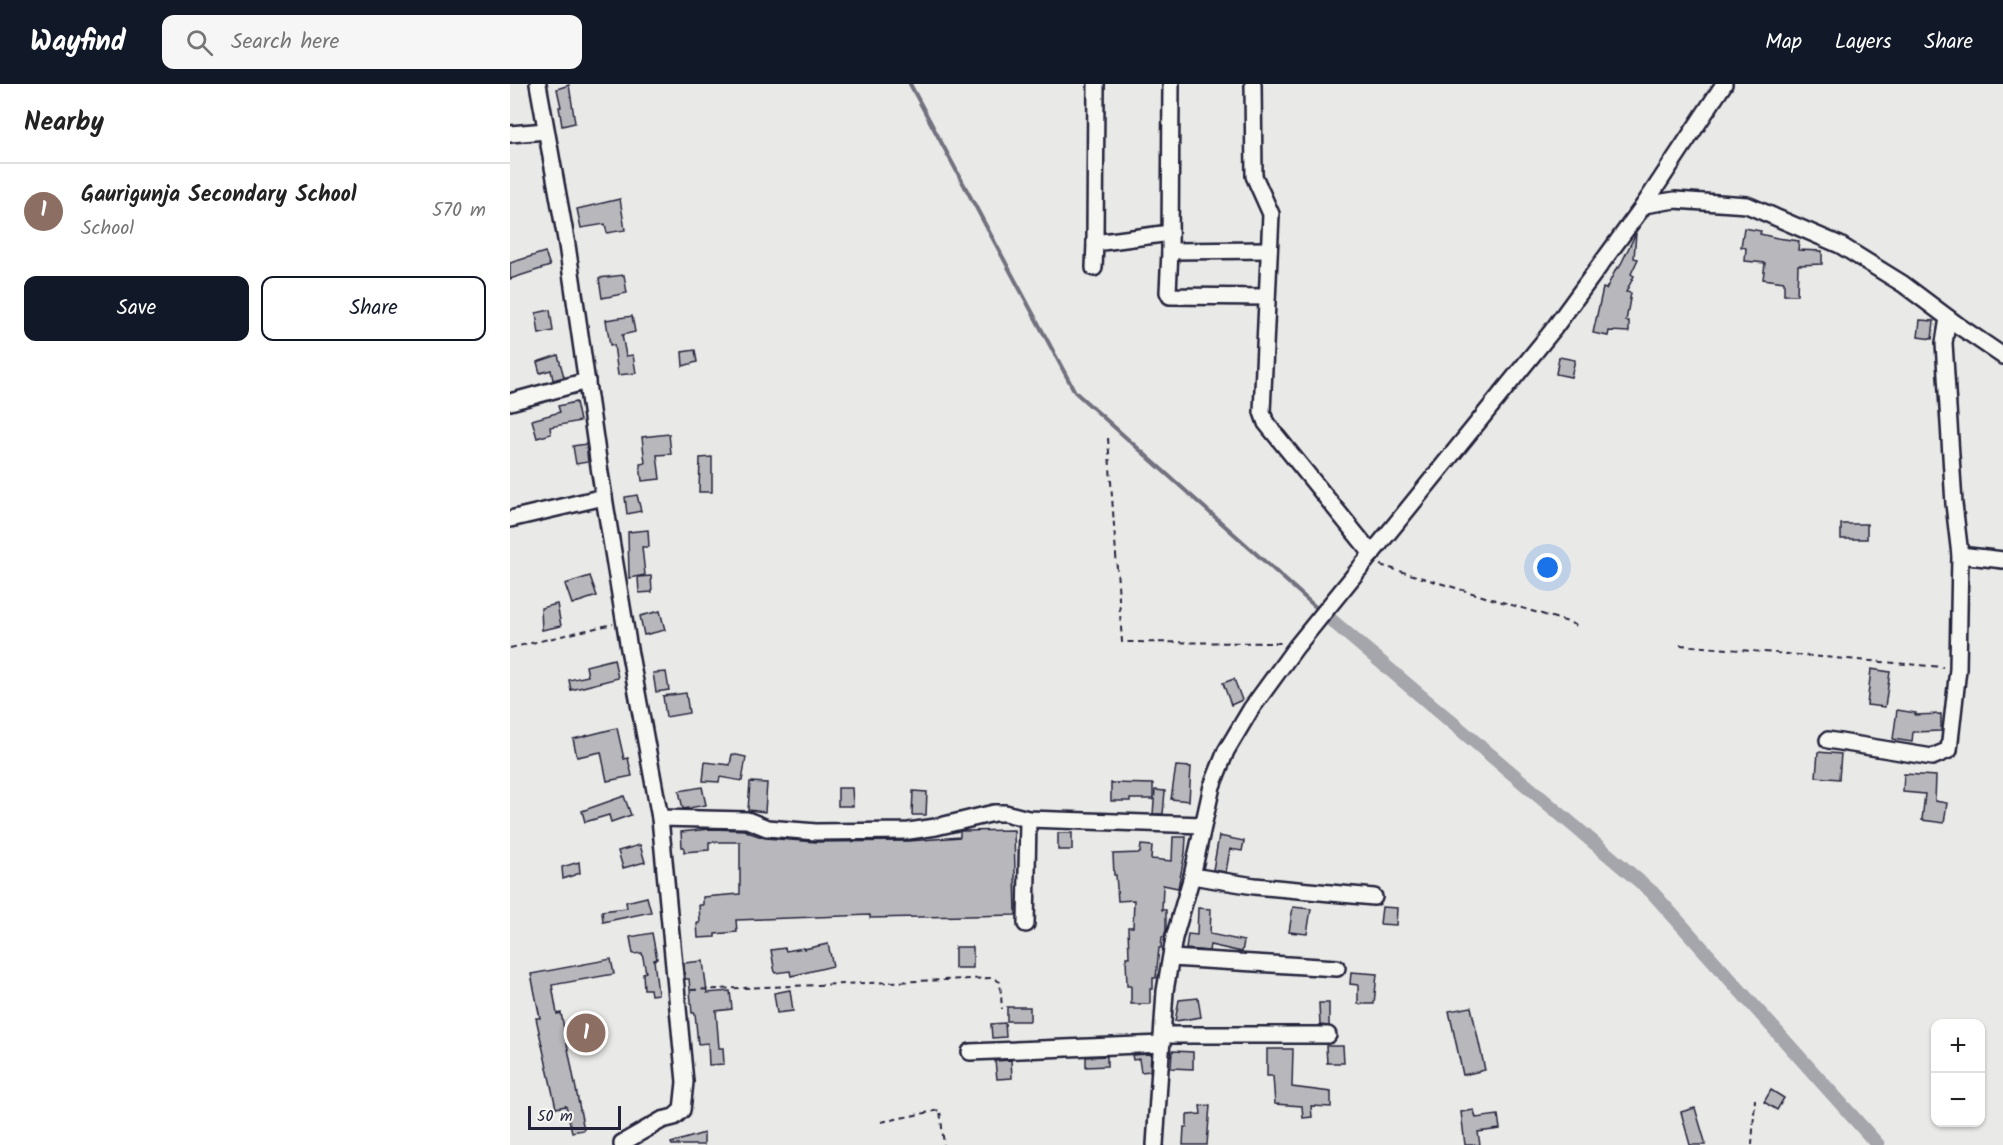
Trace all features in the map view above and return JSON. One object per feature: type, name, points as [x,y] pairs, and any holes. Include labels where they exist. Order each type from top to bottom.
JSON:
[{"type":"street","points":[[538,84],[567,245],[624,621],[660,818],[685,1082],[682,1110],[674,1117],[662,1120],[622,1145]]},
{"type":"street","points":[[1094,268],[1096,84]]},
{"type":"street","points":[[1171,84],[1170,251],[1167,288],[1170,296],[1267,297]]},
{"type":"street","points":[[1253,84],[1254,176],[1271,214],[1262,412],[1266,423],[1369,557]]},
{"type":"street","points":[[1155,1145],[1165,991],[1174,938],[1192,876],[1212,786],[1226,751],[1251,709],[1296,647],[1552,331],[1644,205],[1724,84]]},
{"type":"street","points":[[510,134],[546,131]]},
{"type":"street","points":[[1644,205],[1675,200],[1747,205],[1840,246],[1903,284],[2003,356]]},
{"type":"street","points":[[1095,243],[1170,234]]},
{"type":"street","points":[[1170,251],[1269,250]]},
{"type":"street","points":[[1828,740],[1932,757],[1949,750],[1958,669],[1960,555],[1954,504],[1944,355],[1948,318]]},
{"type":"street","points":[[510,402],[587,381]]},
{"type":"street","points":[[510,519],[604,497]]},
{"type":"street","points":[[1960,555],[2003,560]]},
{"type":"street","points":[[660,818],[747,820],[767,828],[816,832],[909,831],[994,813],[1015,814],[1028,819],[1203,825]]},
{"type":"street","points":[[1026,924],[1028,819]]},
{"type":"street","points":[[1192,876],[1254,886],[1374,897]]},
{"type":"street","points":[[1171,958],[1337,968]]},
{"type":"street","points":[[970,1052],[1163,1039],[1328,1035]]},
{"type":"path","points":[[1108,438],[1122,642],[1274,641],[1296,647]]},
{"type":"path","points":[[1369,557],[1580,627]]},
{"type":"path","points":[[510,648],[624,621]]},
{"type":"path","points":[[1680,645],[1958,669]]},
{"type":"path","points":[[676,991],[993,978],[1000,982],[1002,1009]]},
{"type":"path","points":[[1752,1145],[1755,1099]]},
{"type":"path","points":[[881,1122],[940,1110],[944,1145]]},
{"type":"building","points":[[569,85],[575,123],[562,126],[557,89]]},
{"type":"building","points":[[620,199],[625,230],[607,233],[605,224],[581,228],[577,209]]},
{"type":"building","points":[[1744,228],[1761,231],[1760,234],[1799,241],[1798,250],[1822,251],[1822,264],[1798,265],[1797,295],[1784,295],[1784,282],[1763,279],[1765,263],[1745,261],[1746,248],[1741,247]]},
{"type":"building","points":[[1636,233],[1634,258],[1638,259],[1631,274],[1634,276],[1626,292],[1631,293],[1626,321],[1629,321],[1629,332],[1609,331],[1608,336],[1593,333],[1603,288],[1606,289],[1617,267],[1619,268]]},
{"type":"building","points":[[545,252],[550,266],[510,279],[510,263]]},
{"type":"building","points":[[624,275],[627,293],[602,298],[599,278]]},
{"type":"building","points":[[550,310],[553,331],[539,334],[536,313]]},
{"type":"building","points":[[632,316],[635,332],[622,335],[626,356],[633,355],[636,373],[618,375],[614,345],[610,345],[606,320]]},
{"type":"building","points":[[1920,320],[1934,321],[1932,339],[1918,337]]},
{"type":"building","points":[[695,350],[697,362],[683,366],[682,352]]},
{"type":"building","points":[[558,355],[564,377],[553,380],[551,370],[540,373],[537,362]]},
{"type":"building","points":[[1559,357],[1575,360],[1571,377],[1556,374]]},
{"type":"building","points":[[576,402],[580,421],[550,427],[551,434],[537,438],[532,420],[560,412],[558,406]]},
{"type":"building","points":[[669,434],[671,454],[657,455],[660,479],[642,481],[640,464],[645,463],[642,437]]},
{"type":"building","points":[[586,444],[588,462],[576,464],[573,446]]},
{"type":"building","points":[[712,457],[712,492],[699,492],[700,458]]},
{"type":"building","points":[[637,495],[641,511],[627,514],[625,497]]},
{"type":"building","points":[[1841,524],[1867,524],[1867,539],[1841,539]]},
{"type":"building","points":[[648,530],[649,547],[642,547],[645,575],[629,578],[628,532]]},
{"type":"building","points":[[590,576],[597,596],[572,604],[565,584]]},
{"type":"building","points":[[651,576],[652,592],[639,593],[638,577]]},
{"type":"building","points":[[557,604],[561,626],[542,630],[541,608]]},
{"type":"building","points":[[660,611],[665,630],[644,635],[640,616]]},
{"type":"building","points":[[614,659],[618,678],[571,690],[569,680],[588,676],[586,666]]},
{"type":"building","points":[[1871,669],[1890,672],[1885,707],[1867,705]]},
{"type":"building","points":[[666,672],[669,690],[656,692],[653,673]]},
{"type":"building","points":[[1234,679],[1242,700],[1231,705],[1223,683]]},
{"type":"building","points":[[686,693],[689,713],[666,717],[663,696]]},
{"type":"building","points":[[1897,710],[1916,713],[1915,715],[1941,714],[1941,731],[1913,732],[1912,742],[1893,739]]},
{"type":"building","points":[[617,728],[624,759],[628,758],[632,776],[607,781],[601,752],[577,757],[573,739]]},
{"type":"building","points":[[1818,752],[1841,754],[1839,779],[1816,777]]},
{"type":"building","points":[[732,754],[746,757],[742,781],[720,777],[719,782],[703,781],[705,762],[730,765]]},
{"type":"building","points":[[1176,766],[1191,767],[1189,801],[1171,799]]},
{"type":"building","points":[[1904,774],[1936,776],[1935,801],[1947,803],[1944,823],[1922,820],[1925,794],[1903,792]]},
{"type":"building","points":[[750,782],[767,783],[765,812],[748,810]]},
{"type":"building","points":[[1111,783],[1153,784],[1153,799],[1111,801]]},
{"type":"building","points":[[702,787],[706,805],[683,809],[679,791]]},
{"type":"building","points":[[838,788],[852,788],[853,806],[838,806]]},
{"type":"building","points":[[1155,790],[1165,791],[1163,814],[1153,814]]},
{"type":"building","points":[[913,791],[927,792],[926,815],[912,815]]},
{"type":"building","points":[[624,796],[631,815],[611,822],[609,815],[585,822],[582,811]]},
{"type":"building","points":[[710,829],[745,830],[765,838],[816,842],[909,841],[960,837],[960,831],[1014,830],[1016,915],[870,918],[870,915],[736,920],[737,932],[698,938],[699,905],[703,905],[703,897],[740,894],[740,842],[709,842],[709,850],[684,852],[681,832]]},
{"type":"building","points":[[1058,833],[1072,833],[1072,850],[1058,850]]},
{"type":"building","points":[[1219,836],[1244,841],[1242,851],[1230,849],[1226,872],[1213,870]]},
{"type":"building","points":[[1173,837],[1186,837],[1185,853],[1178,888],[1163,885],[1162,910],[1166,910],[1166,930],[1162,937],[1161,948],[1159,948],[1156,978],[1153,978],[1153,989],[1150,989],[1150,1004],[1131,1004],[1131,986],[1127,986],[1126,957],[1129,957],[1128,927],[1133,927],[1134,900],[1118,901],[1113,854],[1140,853],[1141,845],[1152,846],[1151,859],[1172,861]]},
{"type":"building","points":[[640,845],[645,862],[623,868],[618,851]]},
{"type":"building","points":[[579,862],[580,873],[563,879],[562,867]]},
{"type":"building","points":[[647,897],[651,912],[603,922],[602,911],[627,908],[626,902]]},
{"type":"building","points":[[1293,907],[1311,909],[1307,934],[1289,932]]},
{"type":"building","points":[[1382,907],[1397,908],[1396,925],[1380,924]]},
{"type":"building","points":[[1198,908],[1211,909],[1210,934],[1244,941],[1242,952],[1210,945],[1209,951],[1186,949],[1188,934],[1197,935]]},
{"type":"building","points":[[652,933],[657,959],[654,960],[658,994],[651,995],[650,989],[644,989],[643,973],[646,972],[642,953],[633,954],[630,937]]},
{"type":"building","points":[[828,944],[833,966],[791,976],[790,971],[775,973],[771,950],[785,948],[786,951]]},
{"type":"building","points":[[955,947],[973,947],[973,968],[955,968]]},
{"type":"building","points":[[611,959],[614,974],[552,985],[557,1014],[561,1013],[584,1130],[572,1132],[566,1106],[556,1108],[536,1018],[540,1018],[531,974]]},
{"type":"building","points":[[703,961],[707,993],[730,991],[732,1009],[716,1011],[719,1048],[723,1048],[724,1064],[709,1065],[708,1043],[698,1044],[695,1013],[692,1013],[689,979],[685,979],[684,963]]},
{"type":"building","points":[[1351,972],[1377,974],[1374,1004],[1358,1004],[1358,985],[1350,984]]},
{"type":"building","points":[[790,990],[793,1011],[777,1013],[774,993]]},
{"type":"building","points":[[1198,998],[1201,1017],[1175,1021],[1179,1000]]},
{"type":"building","points":[[1319,1003],[1329,1003],[1329,1026],[1320,1025]]},
{"type":"building","points":[[1007,1007],[1030,1007],[1030,1021],[1007,1021]]},
{"type":"building","points":[[1471,1007],[1485,1070],[1463,1075],[1449,1011]]},
{"type":"building","points":[[1005,1023],[1006,1037],[992,1038],[991,1024]]},
{"type":"building","points":[[1326,1046],[1343,1046],[1344,1063],[1327,1063]]},
{"type":"building","points":[[1267,1049],[1293,1049],[1292,1087],[1331,1092],[1331,1107],[1311,1106],[1312,1117],[1303,1118],[1302,1106],[1275,1104],[1273,1076],[1267,1076]]},
{"type":"building","points":[[1172,1051],[1193,1052],[1193,1069],[1171,1068]]},
{"type":"building","points":[[1151,1054],[1150,1071],[1141,1072],[1139,1059],[1133,1060],[1132,1055]]},
{"type":"building","points":[[1107,1056],[1107,1066],[1086,1067],[1086,1057]]},
{"type":"building","points":[[1011,1060],[1012,1078],[997,1079],[995,1061]]},
{"type":"building","points":[[1771,1090],[1784,1098],[1777,1110],[1764,1102]]},
{"type":"building","points":[[1210,1105],[1207,1145],[1183,1145],[1187,1115],[1201,1114],[1200,1106]]},
{"type":"building","points":[[1695,1108],[1706,1145],[1690,1145],[1681,1112]]},
{"type":"building","points":[[1474,1110],[1476,1118],[1498,1115],[1500,1129],[1478,1132],[1480,1145],[1465,1145],[1461,1112]]},
{"type":"building","points":[[704,1133],[704,1145],[672,1145],[671,1143]]},
{"type":"waterway","points":[[910,84],[1075,392],[1319,610]]},
{"type":"waterway","points":[[1323,613],[1652,892],[1878,1145]]},
{"type":"place","name":"Gaurigunja Secondary School","points":[[586,1033]]}]
